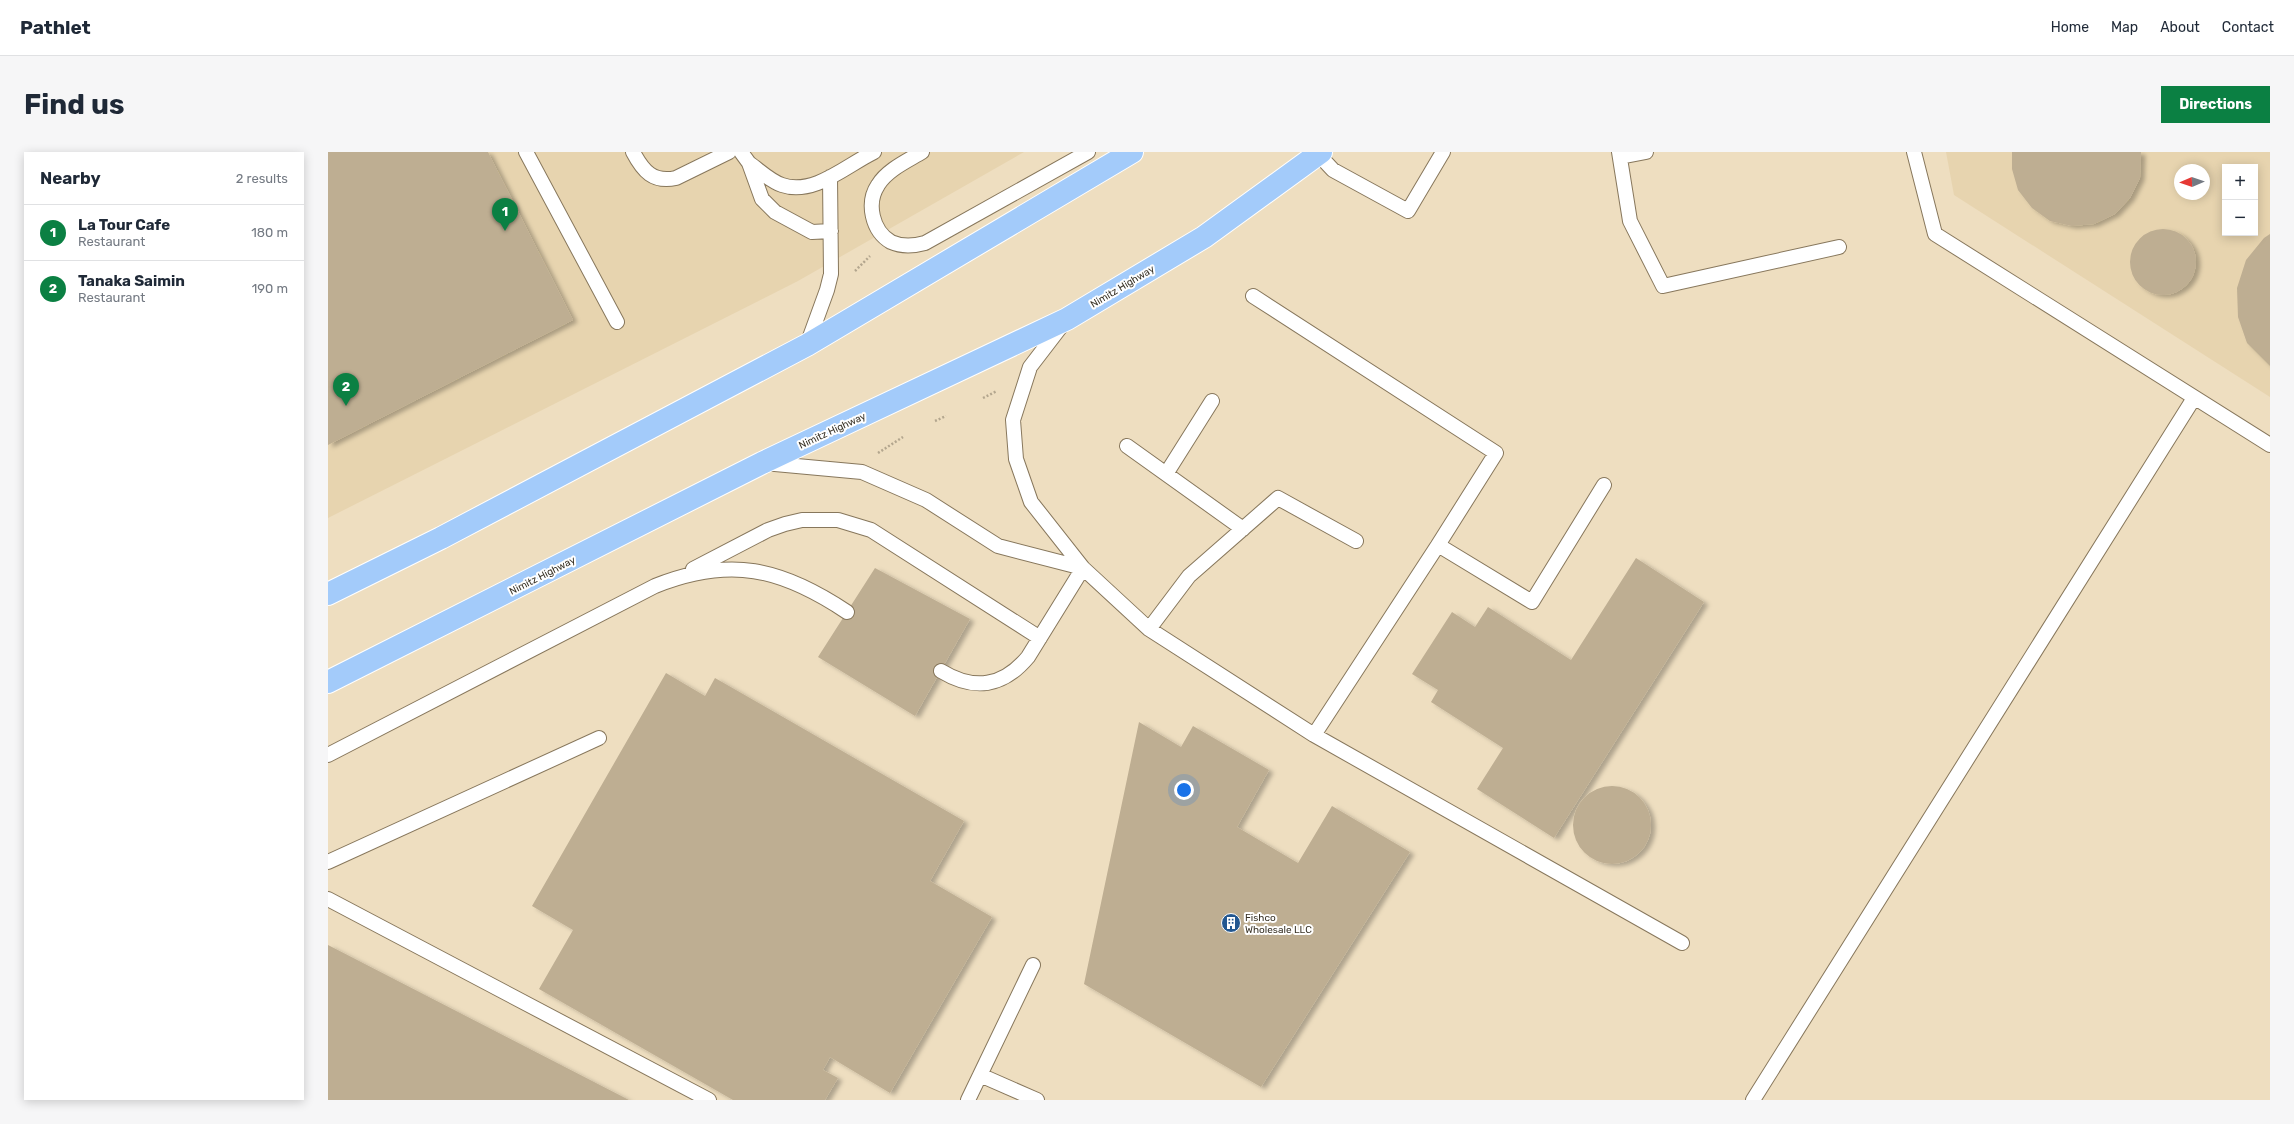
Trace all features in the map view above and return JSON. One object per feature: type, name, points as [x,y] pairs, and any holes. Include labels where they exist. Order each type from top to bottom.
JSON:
[{"type":"main road","points":[[328,594],[441,538],[807,345],[1132,152]]},
{"type":"main road","name":"Nimitz Highway","points":[[328,682],[762,463],[1067,320],[1204,236],[1320,153]]},
{"type":"lane","points":[[526,152],[617,322]]},
{"type":"lane","points":[[633,152],[643,170],[658,179],[667,180],[676,178],[729,152]]},
{"type":"lane","points":[[745,158],[782,185],[794,188],[805,188],[830,177],[874,152]]},
{"type":"lane","points":[[922,152],[884,176],[872,196],[873,219],[878,229],[891,242],[911,246],[924,243],[1088,152]]},
{"type":"lane","points":[[1320,153],[1333,170],[1408,211],[1443,152]]},
{"type":"lane","points":[[1646,152],[1620,154],[1630,221],[1663,286],[1839,247]]},
{"type":"lane","points":[[1914,152],[1935,234],[2270,446]]},
{"type":"lane","points":[[745,158],[762,200],[785,220],[812,232],[831,231]]},
{"type":"lane","points":[[807,345],[827,290],[832,257],[830,177]]},
{"type":"lane","points":[[1253,296],[1496,453],[1438,546],[1314,735]]},
{"type":"lane","points":[[1067,320],[1030,367],[1013,420],[1016,459],[1031,502],[1083,568],[1149,629],[1314,735],[1682,943]]},
{"type":"lane","points":[[1753,1100],[2194,398]]},
{"type":"lane","points":[[1166,474],[1212,402]]},
{"type":"lane","points":[[1127,446],[1243,528]]},
{"type":"lane","points":[[762,463],[862,472],[926,500],[998,546],[1083,568]]},
{"type":"lane","points":[[1438,546],[1532,602],[1604,485]]},
{"type":"lane","points":[[1149,629],[1189,576],[1278,498],[1356,541]]},
{"type":"lane","points":[[328,755],[654,586],[680,576],[768,530],[802,520],[838,520],[855,524],[876,533],[1040,638]]},
{"type":"lane","points":[[940,671],[964,682],[991,683],[1018,669],[1040,638],[1083,568]]},
{"type":"lane","points":[[680,576],[705,571],[756,571],[802,584],[847,612]]},
{"type":"lane","points":[[328,862],[599,738]]},
{"type":"lane","points":[[328,899],[709,1100]]},
{"type":"lane","points":[[968,1100],[1033,965]]},
{"type":"lane","points":[[980,1074],[1037,1100]]},
{"type":"path","points":[[850,275],[872,254]]},
{"type":"path","points":[[983,398],[998,391],[1005,393]]},
{"type":"path","points":[[936,421],[946,416]]},
{"type":"path","points":[[876,458],[878,453],[903,437]]},
{"type":"shaded area","points":[[328,152],[1024,152],[798,281],[328,518]]},
{"type":"shaded area","points":[[1946,152],[2270,152],[2270,397],[1954,195]]},
{"type":"building","points":[[328,152],[488,152],[573,320],[328,445]]},
{"type":"building","points":[[2012,152],[2141,152],[2140,178],[2130,198],[2115,214],[2094,224],[2072,226],[2050,221],[2032,208],[2018,190],[2012,169]]},
{"type":"building","points":[[2163,229],[2175,232],[2186,239],[2193,250],[2196,262],[2193,274],[2186,285],[2175,292],[2163,295],[2151,292],[2140,285],[2133,274],[2130,262],[2133,250],[2140,239],[2151,232]]},
{"type":"building","points":[[2270,234],[2270,366],[2247,343],[2238,317],[2237,288],[2246,260],[2264,238]]},
{"type":"building","points":[[1636,558],[1704,602],[1554,838],[1477,789],[1503,748],[1431,702],[1438,690],[1412,674],[1452,612],[1475,627],[1488,607],[1571,660]]},
{"type":"building","points":[[875,568],[970,619],[915,716],[818,657]]},
{"type":"building","points":[[666,673],[705,696],[715,678],[964,821],[930,881],[992,917],[890,1093],[830,1057],[823,1070],[838,1078],[825,1100],[733,1100],[539,989],[573,930],[532,906]]},
{"type":"building","name":"Fishco Wholesale LLC","points":[[1139,722],[1181,747],[1193,726],[1269,770],[1237,827],[1298,863],[1332,806],[1410,852],[1261,1087],[1084,984]]},
{"type":"building","points":[[1612,786],[1627,789],[1640,797],[1648,810],[1651,825],[1648,840],[1640,853],[1627,861],[1612,864],[1597,861],[1584,853],[1576,840],[1573,825],[1576,810],[1584,797],[1597,789]]},
{"type":"building","points":[[328,945],[629,1100],[328,1100]]},
{"type":"place","name":"La Tour Cafe","points":[[505,231]]},
{"type":"place","name":"Tanaka Saimin","points":[[346,406]]},
{"type":"place","name":"Fishco Wholesale LLC","points":[[1231,923]]}]
